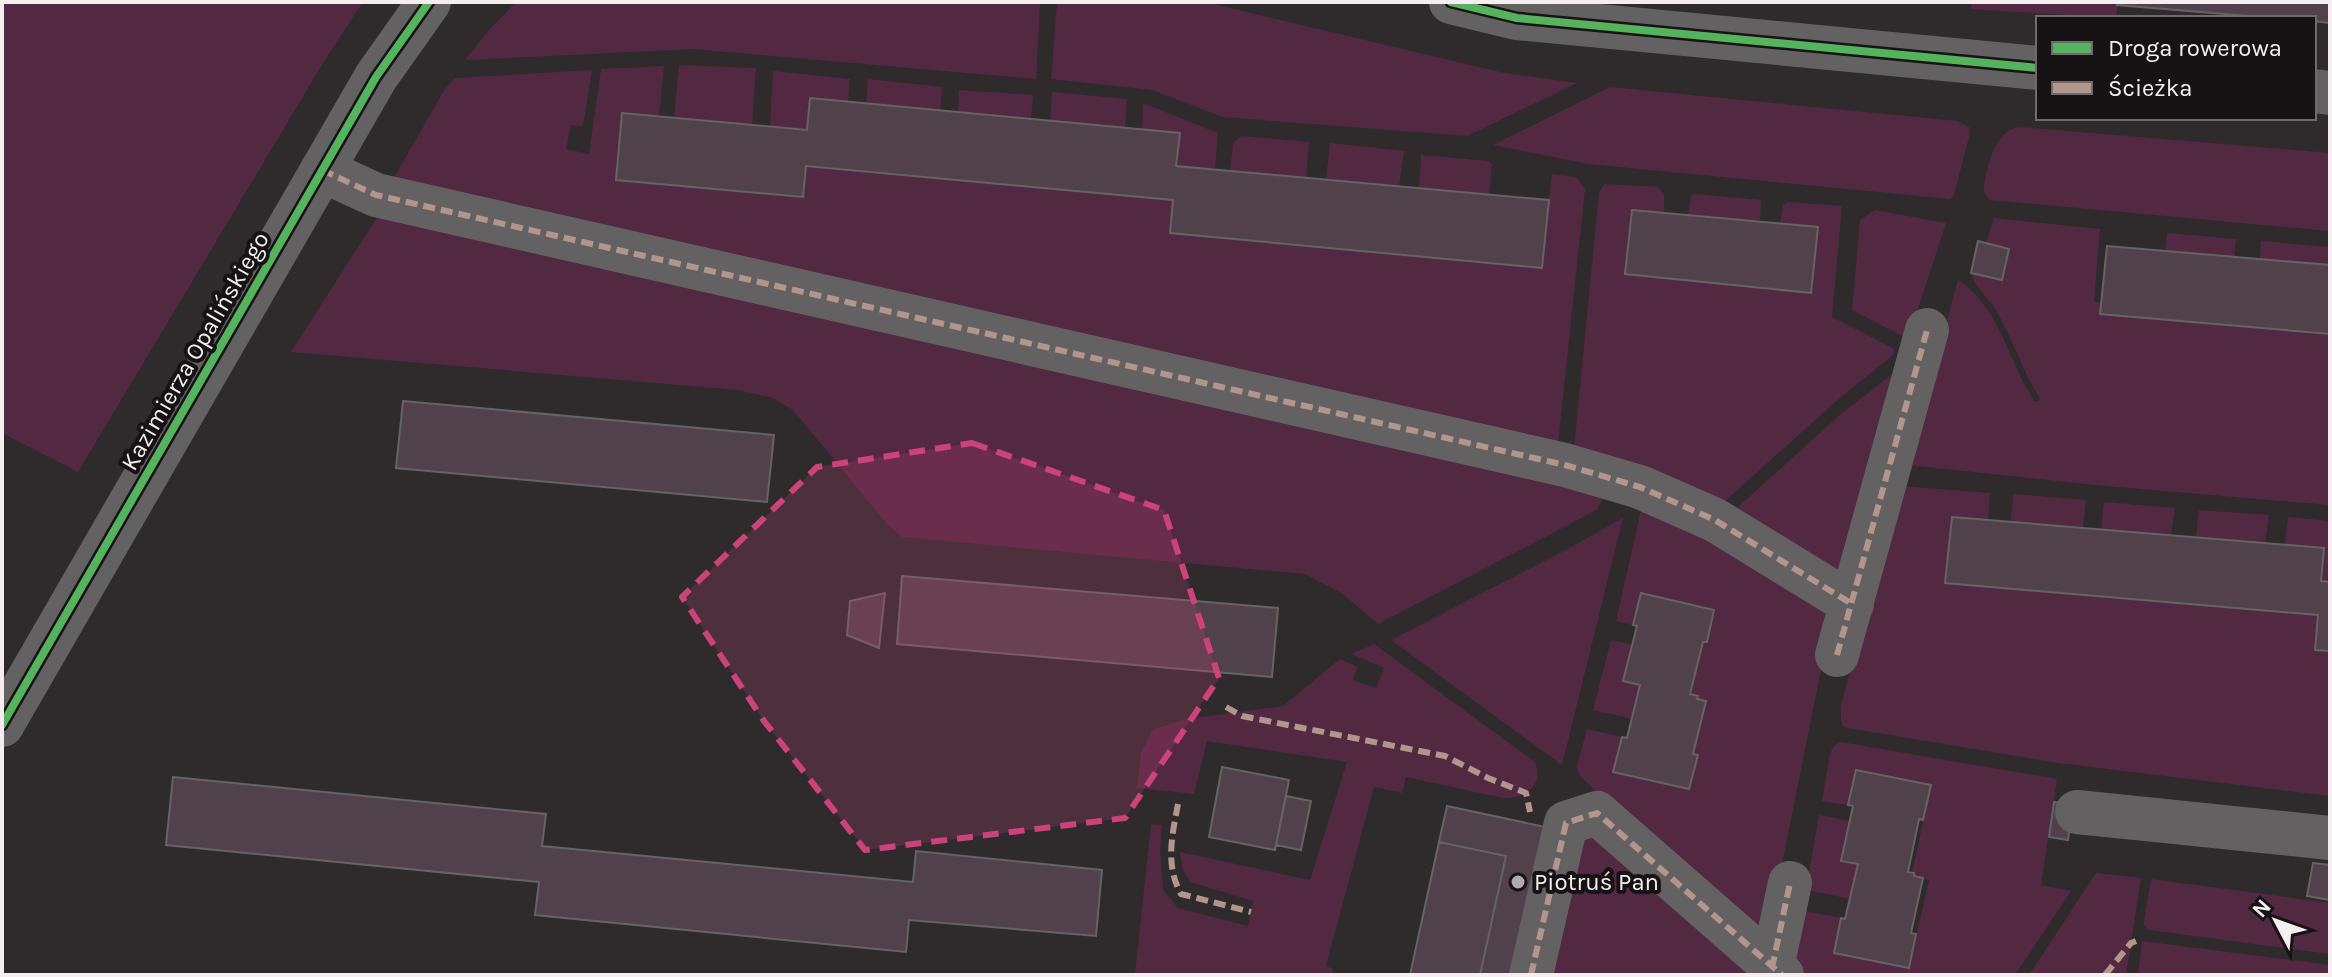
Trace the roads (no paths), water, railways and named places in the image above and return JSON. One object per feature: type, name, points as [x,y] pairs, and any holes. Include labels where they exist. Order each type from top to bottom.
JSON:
[{"type":"street","name":"Kazimierza Opalińskiego","points":[[2,725],[376,77],[429,2]]},
{"type":"street","points":[[1451,2],[1517,18],[1598,14],[2036,68]]},
{"type":"street","points":[[322,170],[376,195],[1565,465],[1640,487],[1715,520],[1852,604]]},
{"type":"street","points":[[1837,655],[1927,330]]},
{"type":"street","points":[[2077,812],[2330,838]]},
{"type":"street","points":[[1531,975],[1566,823],[1597,813],[1777,972]]},
{"type":"street","points":[[1777,972],[1790,883]]},
{"type":"place","name":"Piotruś Pan","points":[[1518,882]]}]
